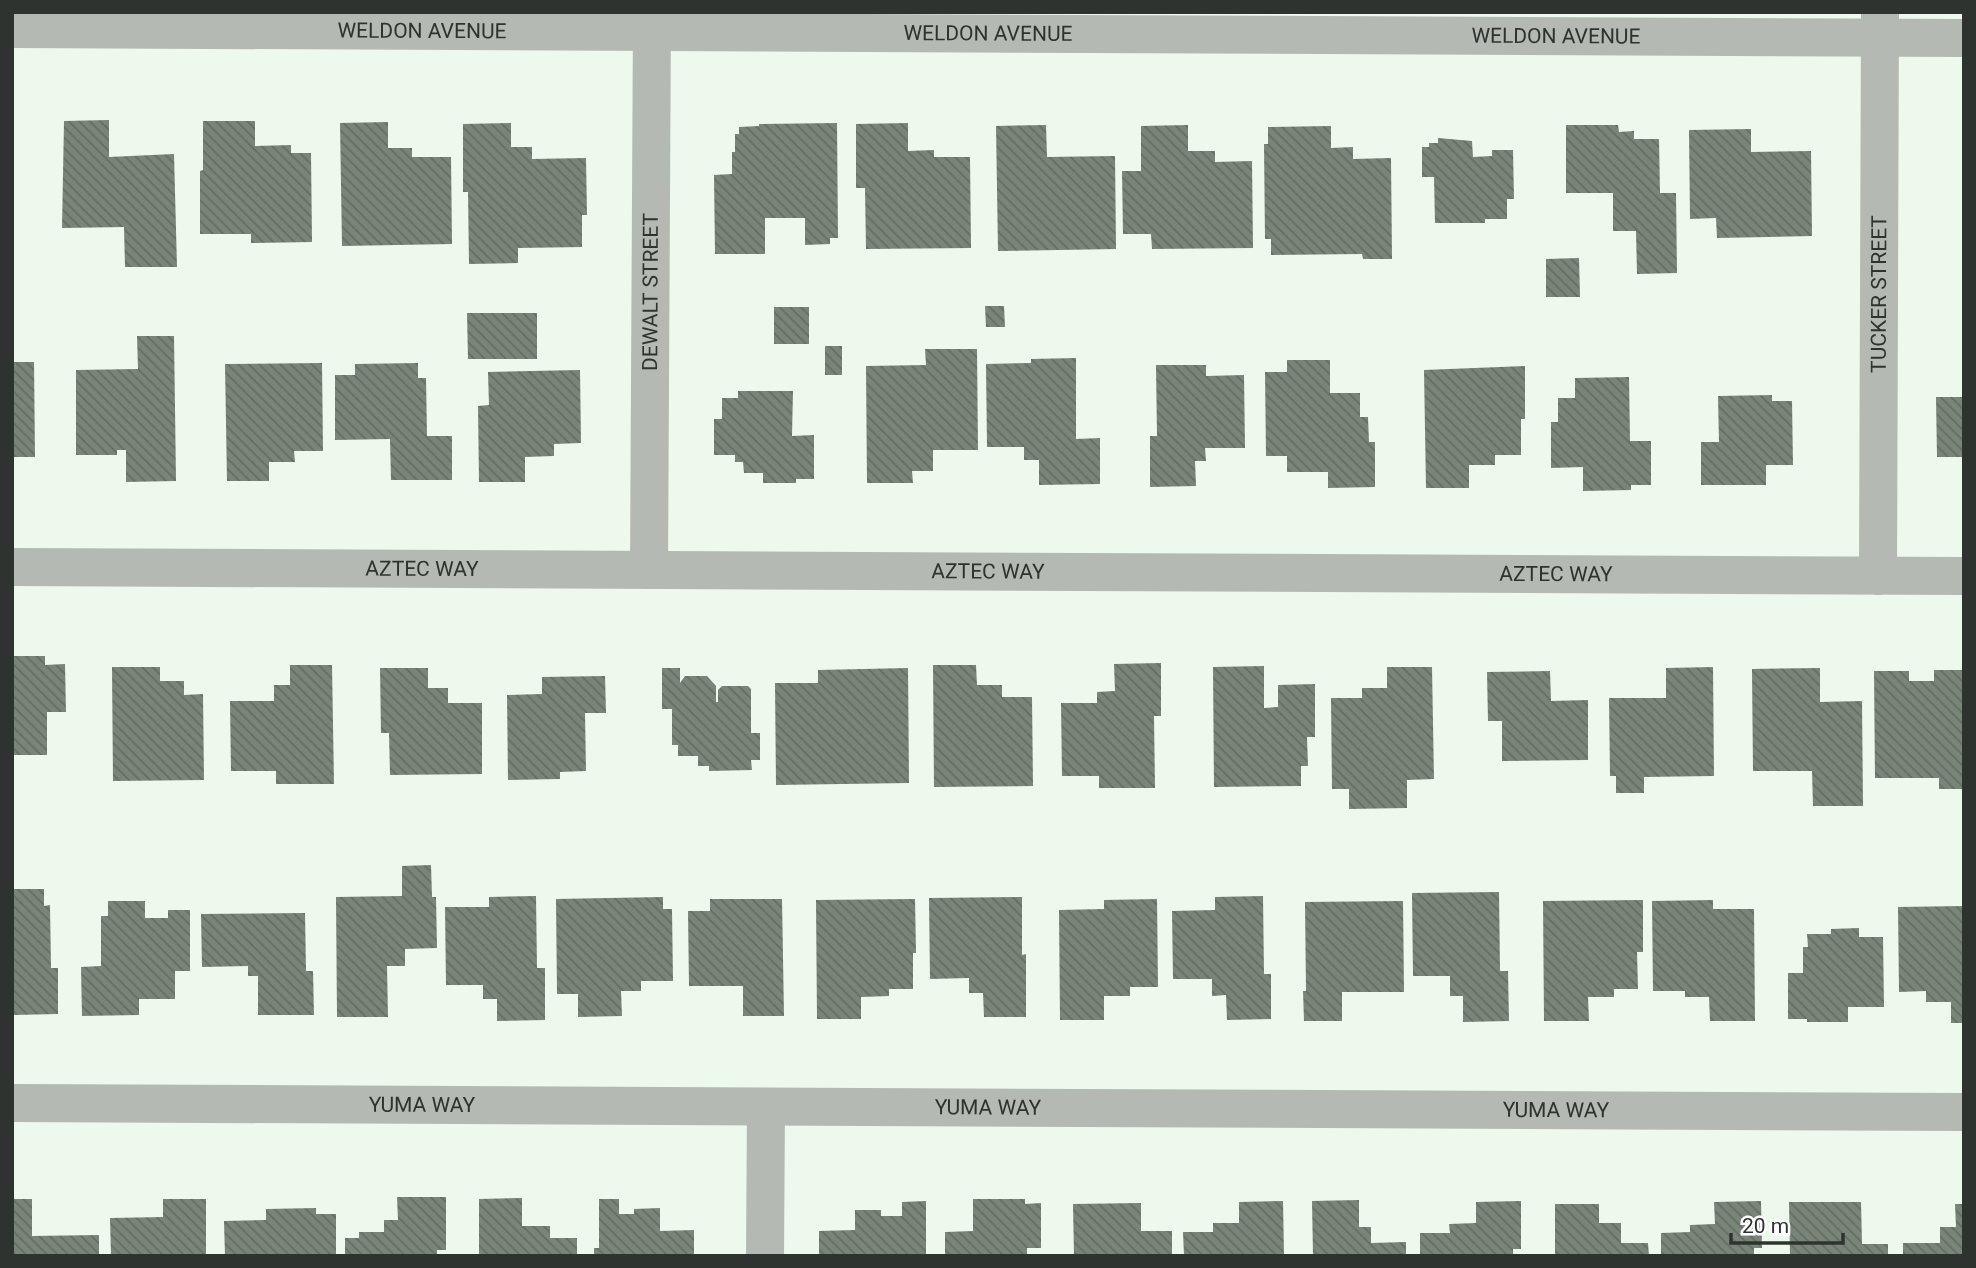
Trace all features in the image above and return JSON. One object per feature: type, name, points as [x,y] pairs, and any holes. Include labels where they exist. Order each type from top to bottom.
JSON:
[{"type":"street","name":"WELDON AVENUE","points":[[12,29],[122,21],[1880,25],[1964,38]]},
{"type":"street","name":"DEWALT STREET","points":[[649,570],[652,22]]},
{"type":"street","name":"TUCKER STREET","points":[[1878,576],[1880,25]]},
{"type":"street","name":"AZTEC WAY","points":[[12,567],[1964,576]]},
{"type":"street","name":"YUMA WAY","points":[[12,1103],[1964,1112]]},
{"type":"street","points":[[765,1256],[766,1107]]},
{"type":"building","points":[[109,120],[109,157],[174,154],[177,267],[125,267],[124,227],[62,228],[64,121]]},
{"type":"building","points":[[203,121],[255,121],[255,146],[291,145],[291,153],[311,153],[312,242],[251,243],[251,234],[200,234]]},
{"type":"building","points":[[388,122],[388,148],[412,148],[412,157],[451,157],[452,244],[342,246],[340,123]]},
{"type":"building","points":[[511,123],[511,147],[532,147],[532,159],[586,158],[587,215],[582,215],[582,247],[518,248],[518,263],[469,264],[468,192],[463,192],[463,124]]},
{"type":"building","points":[[837,123],[838,238],[830,238],[830,244],[805,245],[805,218],[765,218],[765,254],[715,254],[714,175],[732,174],[732,152],[735,152],[735,134],[739,134],[739,127],[759,124]]},
{"type":"building","points":[[908,123],[908,151],[934,150],[934,157],[970,157],[971,248],[866,249],[865,188],[856,188],[856,124]]},
{"type":"building","points":[[1046,125],[1047,157],[1115,156],[1116,249],[998,251],[996,126]]},
{"type":"building","points":[[1188,125],[1188,151],[1215,151],[1215,162],[1252,161],[1253,248],[1152,249],[1151,234],[1123,234],[1122,171],[1141,171],[1141,126]]},
{"type":"building","points":[[1566,125],[1618,125],[1619,132],[1634,131],[1634,139],[1659,139],[1660,193],[1676,193],[1677,273],[1637,274],[1636,231],[1613,231],[1613,193],[1566,193]]},
{"type":"building","points":[[1331,126],[1331,148],[1353,147],[1353,159],[1391,158],[1392,259],[1363,259],[1362,254],[1271,255],[1271,239],[1265,239],[1264,144],[1268,144],[1268,127]]},
{"type":"building","points":[[1751,129],[1751,152],[1811,151],[1812,236],[1717,238],[1716,218],[1690,219],[1689,130]]},
{"type":"building","points":[[1438,138],[1472,141],[1473,157],[1492,156],[1492,150],[1513,150],[1514,199],[1507,199],[1507,219],[1485,219],[1485,223],[1435,223],[1434,177],[1422,177],[1422,147],[1429,147],[1429,143],[1438,143]]},
{"type":"building","points":[[1579,258],[1580,297],[1546,297],[1546,259]]},
{"type":"building","points":[[985,306],[1004,306],[1005,327],[986,327]]},
{"type":"building","points":[[774,307],[809,307],[809,344],[774,344]]},
{"type":"building","points":[[467,313],[537,313],[537,359],[468,359]]},
{"type":"building","points":[[137,336],[174,336],[176,481],[126,482],[126,450],[117,450],[117,455],[76,455],[76,370],[138,369]]},
{"type":"building","points":[[825,346],[842,346],[842,375],[825,375]]},
{"type":"building","points":[[925,349],[977,349],[978,450],[933,450],[933,471],[912,471],[913,483],[867,483],[866,366],[926,365]]},
{"type":"building","points":[[1076,358],[1076,439],[1100,438],[1100,484],[1039,485],[1039,460],[1024,460],[1024,447],[987,447],[986,364]]},
{"type":"building","points":[[1287,360],[1330,360],[1330,393],[1360,393],[1360,417],[1368,417],[1369,442],[1375,442],[1375,487],[1328,488],[1328,472],[1287,472],[1287,456],[1266,456],[1265,372],[1287,372]]},
{"type":"building","points":[[12,362],[34,362],[35,457],[12,457]]},
{"type":"building","points":[[322,363],[323,451],[294,451],[295,462],[269,462],[269,481],[227,481],[225,364]]},
{"type":"building","points":[[418,363],[418,378],[426,378],[427,436],[452,436],[452,480],[391,480],[390,439],[335,440],[335,375],[355,375],[355,364]]},
{"type":"building","points":[[1156,365],[1206,365],[1206,376],[1244,375],[1245,448],[1205,448],[1206,461],[1195,461],[1196,486],[1150,487],[1150,436],[1157,436]]},
{"type":"building","points":[[1525,366],[1525,419],[1521,419],[1521,455],[1495,455],[1495,465],[1469,465],[1469,488],[1426,488],[1424,370]]},
{"type":"building","points":[[580,370],[581,443],[554,444],[554,456],[525,457],[525,482],[479,482],[478,406],[489,405],[488,372]]},
{"type":"building","points":[[1629,377],[1630,441],[1651,441],[1651,485],[1631,485],[1631,490],[1583,491],[1583,467],[1551,468],[1551,422],[1558,422],[1558,398],[1575,398],[1575,378]]},
{"type":"building","points":[[738,391],[793,391],[792,436],[814,435],[814,479],[796,479],[796,483],[763,483],[763,473],[744,473],[743,462],[735,462],[735,455],[714,455],[714,419],[722,419],[722,398],[738,398]]},
{"type":"building","points":[[1772,395],[1772,401],[1792,401],[1793,465],[1766,465],[1766,485],[1701,485],[1701,442],[1719,442],[1718,396]]},
{"type":"building","points":[[1936,397],[1964,397],[1964,457],[1937,457]]},
{"type":"building","points":[[12,656],[45,656],[45,665],[65,664],[66,712],[47,712],[47,755],[12,755]]},
{"type":"building","points":[[1161,663],[1161,716],[1154,716],[1155,788],[1099,788],[1099,776],[1062,776],[1061,703],[1097,703],[1097,692],[1115,691],[1114,664]]},
{"type":"building","points":[[290,665],[332,665],[334,784],[276,784],[276,771],[231,771],[230,701],[274,701],[274,685],[290,685]]},
{"type":"building","points":[[933,665],[976,665],[977,685],[1002,685],[1002,697],[1032,697],[1033,786],[934,787]]},
{"type":"building","points":[[1264,666],[1264,708],[1278,707],[1278,685],[1315,684],[1315,737],[1307,737],[1308,766],[1301,766],[1301,786],[1214,787],[1213,667]]},
{"type":"building","points":[[112,667],[160,667],[160,681],[184,681],[184,695],[203,694],[204,780],[113,781]]},
{"type":"building","points":[[1387,667],[1432,667],[1434,779],[1407,780],[1407,808],[1349,809],[1349,789],[1332,789],[1331,698],[1362,698],[1362,688],[1387,688]]},
{"type":"building","points":[[1713,667],[1714,776],[1644,777],[1644,793],[1616,793],[1616,776],[1610,776],[1609,698],[1666,698],[1666,668]]},
{"type":"building","points":[[380,668],[428,668],[428,688],[448,688],[448,703],[482,703],[482,774],[390,775],[389,733],[381,733]]},
{"type":"building","points":[[662,668],[680,668],[680,683],[685,676],[707,676],[716,686],[716,702],[718,690],[722,686],[748,686],[751,689],[751,733],[760,733],[760,760],[751,760],[752,770],[709,771],[709,766],[698,766],[698,756],[678,756],[678,745],[672,745],[672,709],[662,709]]},
{"type":"building","points":[[908,668],[909,783],[776,785],[775,683],[818,683],[818,670]]},
{"type":"building","points":[[1820,668],[1820,702],[1862,701],[1863,806],[1813,806],[1812,771],[1753,771],[1752,669]]},
{"type":"building","points":[[1934,670],[1964,670],[1964,789],[1939,789],[1939,778],[1875,778],[1874,671],[1909,671],[1909,681],[1934,681]]},
{"type":"building","points":[[1550,671],[1551,701],[1588,700],[1588,760],[1502,761],[1502,721],[1488,721],[1487,672]]},
{"type":"building","points":[[605,676],[606,713],[585,713],[586,771],[560,772],[560,779],[508,780],[507,695],[542,694],[542,677]]},
{"type":"building","points":[[431,865],[432,897],[436,897],[437,948],[405,949],[405,966],[387,966],[388,1017],[337,1017],[336,897],[402,896],[402,866]]},
{"type":"building","points":[[12,889],[44,889],[44,906],[50,905],[51,968],[58,968],[58,1014],[14,1015]]},
{"type":"building","points":[[1499,892],[1500,971],[1508,971],[1509,1021],[1463,1022],[1463,996],[1450,996],[1450,976],[1413,976],[1412,893]]},
{"type":"building","points":[[536,896],[537,968],[545,968],[545,1020],[497,1021],[497,999],[483,999],[483,985],[446,985],[445,907],[489,907],[489,897]]},
{"type":"building","points":[[1263,896],[1264,974],[1271,974],[1271,1019],[1227,1020],[1226,995],[1212,996],[1212,979],[1173,979],[1172,911],[1215,910],[1215,897]]},
{"type":"building","points":[[663,897],[663,909],[672,909],[673,981],[641,981],[641,991],[621,991],[622,1016],[578,1017],[578,994],[557,994],[556,899]]},
{"type":"building","points":[[1022,897],[1026,1017],[984,1017],[983,993],[969,993],[969,978],[930,979],[929,898]]},
{"type":"building","points":[[710,899],[782,899],[784,1016],[743,1016],[743,986],[689,986],[688,911],[710,911]]},
{"type":"building","points":[[915,899],[916,953],[913,953],[913,989],[889,989],[889,996],[861,997],[861,1019],[817,1019],[816,900]]},
{"type":"building","points":[[1157,899],[1158,987],[1130,987],[1130,996],[1104,996],[1104,1020],[1060,1020],[1059,910],[1104,909],[1104,900]]},
{"type":"building","points":[[1643,900],[1643,952],[1637,952],[1638,989],[1614,989],[1614,997],[1588,997],[1589,1021],[1544,1021],[1543,901]]},
{"type":"building","points":[[1713,900],[1713,909],[1754,909],[1755,1021],[1710,1021],[1709,997],[1685,997],[1685,991],[1653,991],[1652,901]]},
{"type":"building","points":[[108,901],[145,901],[145,918],[168,918],[168,910],[190,910],[190,971],[175,971],[175,999],[139,999],[139,1015],[82,1016],[81,967],[101,966],[101,916],[108,916]]},
{"type":"building","points":[[1403,901],[1404,992],[1342,992],[1342,1021],[1304,1021],[1305,902]]},
{"type":"building","points":[[1964,906],[1964,1023],[1951,1023],[1951,1002],[1926,1002],[1926,991],[1899,992],[1898,907]]},
{"type":"building","points":[[305,913],[306,971],[313,971],[314,1015],[258,1015],[258,976],[248,976],[248,966],[202,967],[201,914]]},
{"type":"building","points":[[1859,928],[1859,937],[1883,937],[1884,1007],[1848,1007],[1848,1022],[1788,1019],[1788,973],[1803,973],[1803,947],[1808,947],[1807,934],[1831,934],[1831,929]]},
{"type":"building","points":[[397,1197],[446,1197],[446,1250],[437,1250],[437,1256],[345,1256],[345,1238],[359,1238],[359,1232],[384,1232],[384,1220],[398,1220]]},
{"type":"building","points":[[522,1198],[522,1226],[550,1226],[550,1238],[577,1238],[577,1256],[479,1256],[479,1199]]},
{"type":"building","points":[[12,1199],[32,1199],[32,1236],[99,1235],[99,1256],[12,1256]]},
{"type":"building","points":[[163,1199],[206,1199],[206,1256],[111,1256],[110,1218],[163,1217]]},
{"type":"building","points":[[599,1199],[619,1199],[619,1214],[634,1214],[634,1209],[660,1208],[660,1231],[694,1230],[694,1256],[594,1256],[594,1248],[599,1248]]},
{"type":"building","points":[[973,1199],[1025,1199],[1025,1204],[1041,1203],[1041,1248],[1027,1248],[1027,1256],[945,1256],[945,1232],[973,1231]]},
{"type":"building","points":[[1359,1200],[1359,1227],[1371,1227],[1371,1243],[1406,1242],[1406,1256],[1313,1256],[1312,1201]]},
{"type":"building","points":[[926,1201],[926,1256],[819,1256],[819,1231],[855,1230],[855,1210],[881,1210],[881,1216],[902,1216],[902,1202]]},
{"type":"building","points":[[1283,1201],[1284,1256],[1184,1256],[1183,1232],[1213,1232],[1213,1223],[1239,1223],[1239,1202]]},
{"type":"building","points":[[1521,1201],[1521,1249],[1513,1249],[1513,1256],[1420,1256],[1420,1233],[1450,1233],[1449,1224],[1476,1223],[1476,1202]]},
{"type":"building","points":[[1761,1201],[1762,1248],[1754,1248],[1754,1256],[1661,1256],[1661,1233],[1690,1232],[1690,1225],[1715,1224],[1714,1202]]},
{"type":"building","points":[[1789,1202],[1861,1202],[1862,1244],[1888,1244],[1888,1256],[1790,1256]]},
{"type":"building","points":[[1141,1203],[1141,1231],[1172,1231],[1172,1256],[1074,1256],[1073,1204]]},
{"type":"building","points":[[1555,1204],[1599,1204],[1599,1223],[1621,1223],[1621,1243],[1648,1243],[1649,1256],[1555,1256]]},
{"type":"building","points":[[1955,1204],[1964,1204],[1964,1256],[1903,1256],[1903,1243],[1940,1243],[1940,1227],[1956,1227]]},
{"type":"building","points":[[316,1208],[316,1214],[336,1214],[336,1256],[225,1256],[224,1221],[266,1220],[266,1209]]}]
